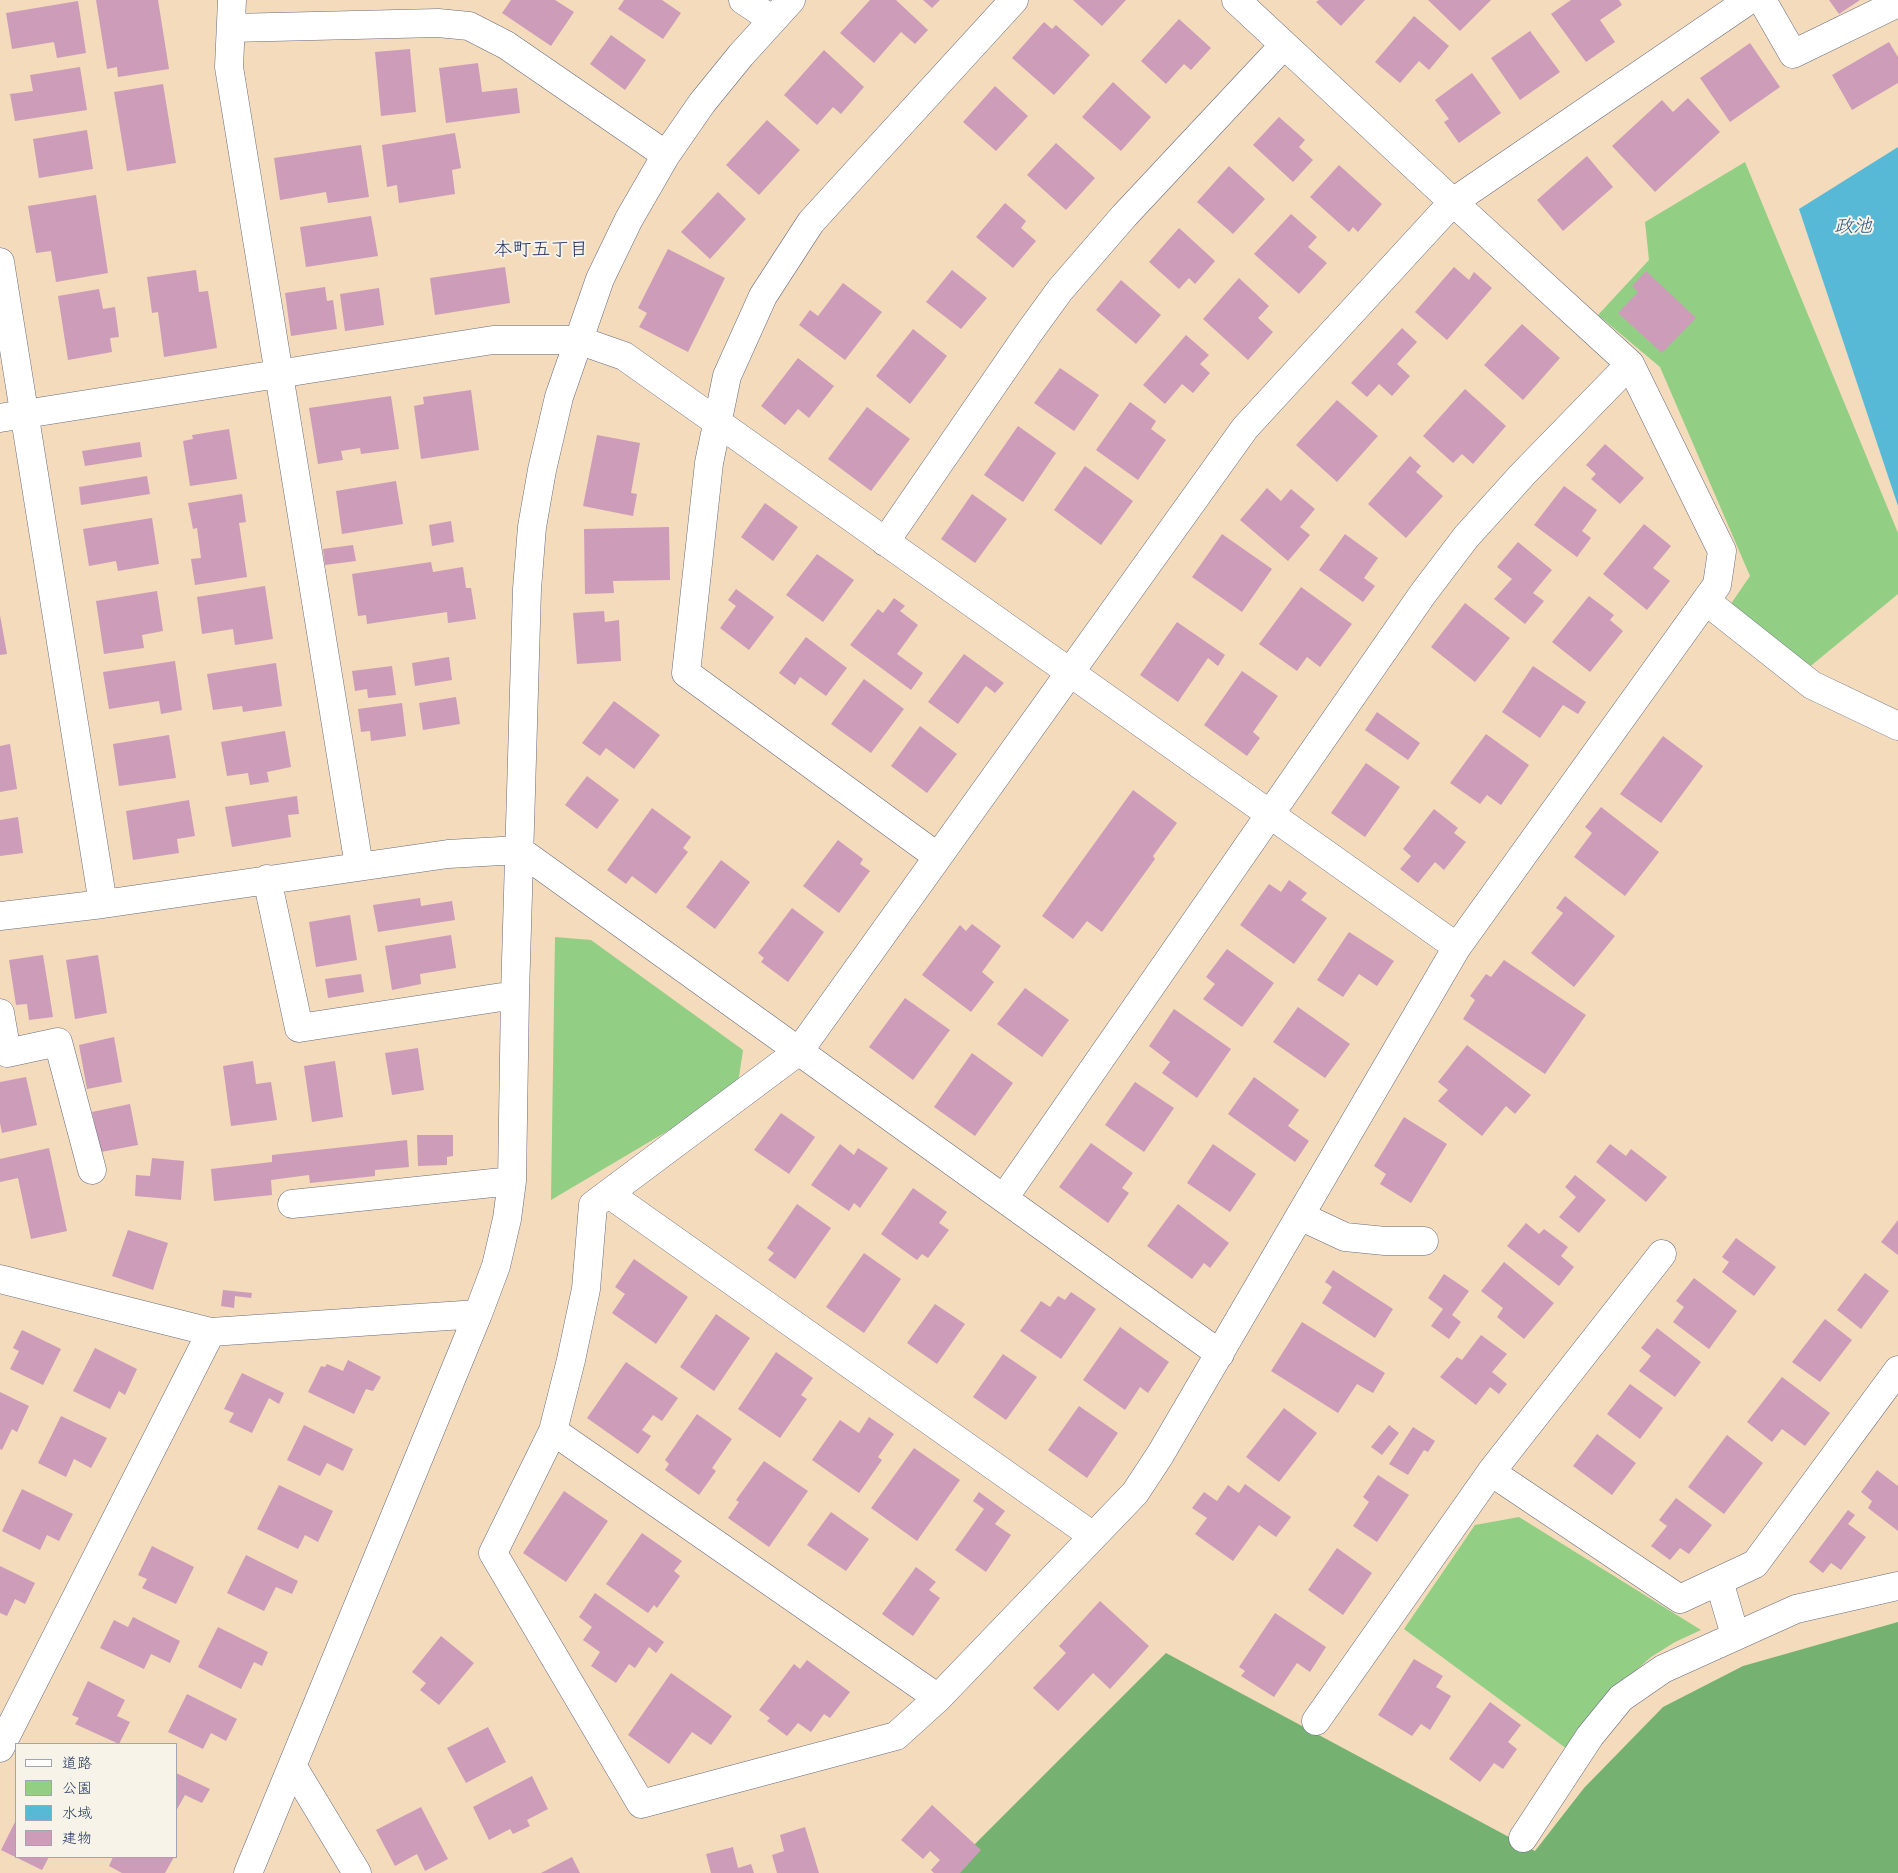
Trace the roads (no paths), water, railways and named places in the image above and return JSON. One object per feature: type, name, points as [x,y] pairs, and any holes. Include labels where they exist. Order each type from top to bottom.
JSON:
[{"type":"street","points":[[232,0],[229,67],[359,866]]},
{"type":"street","points":[[743,0],[772,20]]},
{"type":"street","points":[[248,1873],[478,1314],[496,1266],[507,1220],[512,1181],[515,995],[527,589],[532,527],[542,470],[559,397],[600,279],[629,219],[666,155],[702,103],[741,55],[791,0]]},
{"type":"street","points":[[938,857],[686,672],[709,463],[727,376],[763,296],[811,222],[1014,0]]},
{"type":"street","points":[[1236,0],[1453,202],[1630,364],[1722,551],[1718,584],[1457,947],[1220,1354],[1160,1455],[1135,1493],[938,1698],[896,1736],[641,1804],[493,1552],[553,1432],[586,1288],[593,1205],[799,1051],[1245,428],[1453,202],[1749,0]]},
{"type":"street","points":[[1762,0],[1793,54],[1898,3]]},
{"type":"street","points":[[231,28],[438,22],[469,26],[506,45],[666,155]]},
{"type":"street","points":[[885,542],[1060,290],[1124,216],[1284,45]]},
{"type":"street","points":[[0,262],[13,417],[103,904]]},
{"type":"street","points":[[13,417],[493,340],[578,340],[624,356],[1457,947]]},
{"type":"street","points":[[1004,1198],[1422,595],[1466,537],[1523,474],[1630,364]]},
{"type":"street","points":[[1706,601],[1812,685],[1898,726]]},
{"type":"street","points":[[0,916],[103,904],[448,854],[519,850],[1220,1354]]},
{"type":"street","points":[[267,879],[298,1028],[515,995]]},
{"type":"street","points":[[0,1013],[7,1053],[58,1042],[92,1170]]},
{"type":"street","points":[[292,1204],[512,1181]]},
{"type":"street","points":[[608,1194],[1093,1536]]},
{"type":"street","points":[[1300,1216],[1345,1236],[1385,1241],[1424,1241]]},
{"type":"street","points":[[1316,1721],[1491,1472],[1662,1254]]},
{"type":"street","points":[[0,1279],[211,1332],[478,1314]]},
{"type":"street","points":[[0,1748],[211,1332]]},
{"type":"street","points":[[1491,1472],[1680,1598],[1755,1564],[1898,1370]]},
{"type":"street","points":[[553,1432],[938,1698]]},
{"type":"street","points":[[1719,1581],[1735,1635]]},
{"type":"street","points":[[1522,1838],[1590,1736],[1621,1698],[1664,1669],[1735,1635],[1796,1609],[1898,1586]]},
{"type":"street","points":[[293,1767],[357,1873]]},
{"type":"water","name":"政池","points":[[1898,147],[1898,506],[1799,209]]},
{"type":"district","name":"本町五丁目","points":[[541,252]]}]
